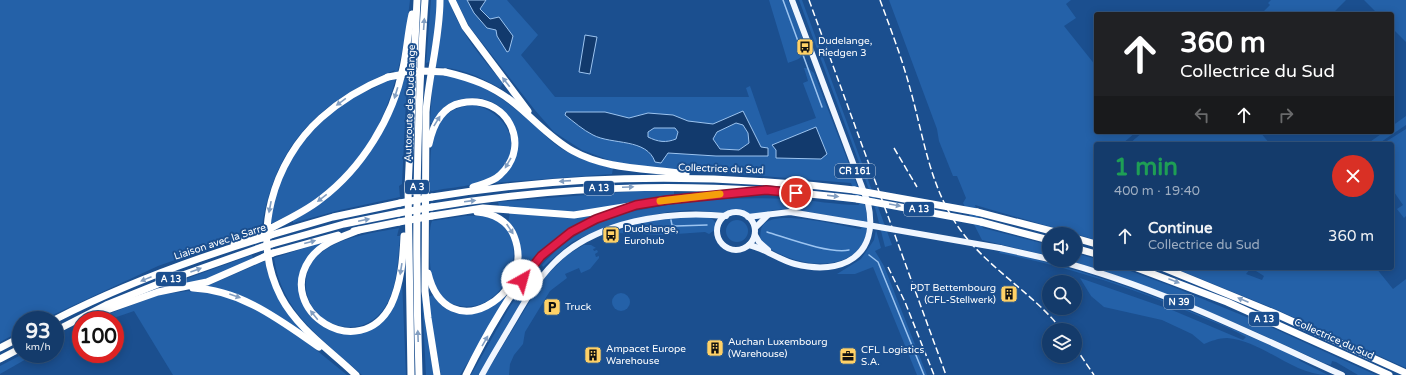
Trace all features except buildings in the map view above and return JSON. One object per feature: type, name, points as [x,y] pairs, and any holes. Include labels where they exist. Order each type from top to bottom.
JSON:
[{"type":"highway","name":"Autoroute de Dudelange","points":[[412,375],[408,188],[416,0]]},
{"type":"highway","name":"A 3","points":[[271,231],[305,210],[335,187],[358,163],[375,138],[395,98],[403,68],[416,0]]},
{"type":"highway","name":"Autoroute de Dudelange","points":[[419,375],[416,278],[419,95],[425,0]]},
{"type":"highway","name":"A 3","points":[[437,375],[428,318],[425,248],[426,112],[428,86],[439,26],[440,0]]},
{"type":"highway","points":[[452,0],[465,27],[538,124]]},
{"type":"highway","points":[[356,375],[335,357],[293,316],[280,296],[270,268],[266,244],[270,205],[275,188],[286,164],[300,141],[319,119],[354,93],[388,77],[422,71],[445,72],[463,76],[487,85],[514,103],[559,142],[591,159],[627,168],[716,178]]},
{"type":"highway","name":"A 3","points":[[426,158],[435,124],[448,109],[458,104],[476,101],[494,107],[502,113],[508,120],[514,137],[512,157],[507,167],[500,175],[490,182],[458,192]]},
{"type":"highway","name":"Collectrice du Sud","points":[[400,203],[458,192],[535,184],[638,177],[716,178],[762,180],[854,190],[977,212],[1042,229]]},
{"type":"highway","name":"Collectrice du Sud","points":[[400,213],[432,206],[535,192],[594,188],[684,186],[766,190],[857,199],[981,222],[1042,238]]},
{"type":"highway","name":"A 3","points":[[359,230],[334,240],[320,248],[309,260],[304,270],[302,290],[306,303],[318,320],[337,330],[355,331],[370,326],[381,318],[391,304],[397,287],[402,260],[408,188]]},
{"type":"highway","points":[[466,375],[504,308],[522,280],[541,256],[560,240],[582,226],[636,205],[667,200],[766,190]]},
{"type":"highway","name":"Liaison avec la Sarre","points":[[64,315],[120,289],[271,231],[400,203]]},
{"type":"highway","name":"A 13","points":[[102,311],[142,297],[212,280],[264,256],[300,244],[399,222],[488,208],[557,215],[574,215],[636,205]]},
{"type":"highway","name":"A 13","points":[[425,248],[431,283],[436,294],[447,305],[455,309],[470,311],[480,309],[496,300],[505,292],[515,272],[518,257],[513,232],[502,220],[483,212],[463,211]]},
{"type":"highway","name":"Liaison avec la Sarre","points":[[95,311],[163,282],[262,247],[344,224],[400,213]]},
{"type":"highway","points":[[1082,240],[1094,243]]},
{"type":"highway","points":[[1082,250],[1094,253]]},
{"type":"highway","name":"Collectrice du Sud","points":[[1142,270],[1227,302],[1389,375]]},
{"type":"highway","name":"Collectrice du Sud","points":[[1169,270],[1267,310],[1406,373]]},
{"type":"highway","points":[[183,287],[210,289],[244,300],[270,314],[335,357]]},
{"type":"highway","points":[[0,348],[12,342]]},
{"type":"highway","points":[[0,359],[12,353]]},
{"type":"main road","name":"CR 161","points":[[711,214],[719,224],[719,239],[727,248],[739,250],[749,245],[804,266],[829,267],[840,265],[858,254],[868,238],[871,228],[868,204],[792,0]]},
{"type":"main road","points":[[482,375],[530,293],[542,277],[566,253],[594,236],[647,219],[690,213],[726,216],[737,212],[748,217],[790,212],[1042,257]]},
{"type":"main road","points":[[755,228],[770,214]]},
{"type":"main road","points":[[719,224],[726,216]]},
{"type":"main road","points":[[748,217],[755,228],[755,235],[749,245]]},
{"type":"main road","name":"CR 161","points":[[755,235],[759,242],[772,253]]},
{"type":"main road","name":"N 39","points":[[1080,267],[1112,276],[1166,297],[1342,375]]},
{"type":"shaded area","points":[[0,0],[410,0],[405,37],[397,72],[387,105],[374,134],[356,161],[333,185],[305,206],[270,224],[273,203],[280,183],[294,155],[303,143],[335,110],[353,97],[386,81],[395,70],[368,82],[344,96],[323,111],[305,129],[290,149],[278,172],[268,198],[262,227],[252,233],[158,266],[61,311],[12,311],[12,336],[0,342]]},
{"type":"shaded area","points":[[431,0],[437,0],[435,31],[429,62],[426,63]]},
{"type":"shaded area","points":[[443,0],[449,0],[453,12],[465,34],[503,83],[500,88],[460,70],[434,67],[442,27]]},
{"type":"shaded area","points":[[456,0],[467,0],[474,13],[487,28],[496,30],[497,36],[509,51],[490,19],[480,8],[486,0],[507,0],[538,35],[521,55],[555,97],[749,97],[746,88],[750,86],[767,135],[816,118],[803,83],[808,81],[804,68],[808,68],[814,73],[865,206],[867,229],[861,246],[849,257],[833,262],[814,263],[795,260],[776,252],[760,241],[761,230],[764,224],[771,220],[796,218],[861,229],[862,221],[791,209],[774,210],[761,214],[750,214],[737,210],[727,213],[690,210],[668,212],[643,217],[591,233],[572,242],[543,267],[542,265],[550,256],[577,235],[596,224],[618,215],[639,210],[681,203],[746,198],[806,200],[859,205],[851,183],[649,167],[614,162],[582,150],[554,132],[534,109],[469,26]],"holes":[[[743,111],[761,147],[768,156],[716,156],[668,153],[661,162],[644,148],[593,135],[566,112],[604,112],[629,118],[648,113],[673,115],[688,121],[713,124]],[[772,145],[821,159],[776,158],[776,150]]]},
{"type":"shaded area","points":[[467,0],[486,0],[480,9],[490,19],[499,17],[513,36],[509,51],[507,52],[497,36],[496,30],[487,28],[474,13]]},
{"type":"shaded area","points":[[769,0],[788,0],[800,30],[804,52],[801,57],[788,63]]},
{"type":"shaded area","points":[[799,0],[802,0],[892,245],[885,247],[876,211],[867,184]]},
{"type":"shaded area","points":[[889,0],[1071,0],[1066,4],[1076,18],[1064,26],[1094,64],[1094,134],[1134,134],[1124,142],[1094,142],[1094,239],[1082,236],[1082,227],[1051,227],[975,205],[983,228],[1042,243],[1042,254],[982,240],[963,203],[966,198],[957,176],[953,176],[939,141],[937,129]]},
{"type":"shaded area","points":[[1271,0],[1346,0],[1334,12],[1263,12],[1270,5],[1268,3]]},
{"type":"shaded area","points":[[1364,0],[1406,0],[1406,42],[1394,30],[1394,12],[1376,12]]},
{"type":"shaded area","points":[[585,35],[597,37],[590,74],[579,72]]},
{"type":"shaded area","points":[[408,60],[402,184],[399,186],[400,197],[340,210],[293,223],[293,220],[315,206],[372,147]]},
{"type":"shaded area","points":[[433,75],[463,79],[488,90],[511,106],[559,147],[585,160],[613,168],[612,174],[493,183],[505,175],[515,130],[507,114],[501,107],[485,99],[467,98],[450,103],[443,108],[432,123],[430,123]]},
{"type":"shaded area","points":[[474,105],[487,109],[505,125],[510,136],[511,147],[509,158],[503,168],[492,177],[479,183],[432,191],[430,190],[431,147],[439,124],[447,115],[458,108]]},
{"type":"shaded area","points":[[743,111],[761,147],[768,148],[768,156],[716,156],[668,153],[661,163],[655,162],[651,154],[645,149],[628,143],[593,135],[565,115],[566,112],[605,112],[629,118],[648,113],[673,115],[688,121],[713,124]],"holes":[[[736,123],[743,125],[748,133],[749,143],[739,150],[720,149],[713,139],[717,132]],[[654,128],[675,128],[678,132],[676,139],[662,141],[648,137],[648,132]]]},
{"type":"shaded area","points":[[1406,116],[1406,125],[1394,133],[1394,125]]},
{"type":"shaded area","points":[[736,123],[743,125],[748,133],[749,143],[739,150],[720,149],[713,139],[717,132]]},
{"type":"shaded area","points":[[816,127],[827,154],[821,159],[776,158],[776,150],[772,145]]},
{"type":"shaded area","points":[[654,128],[675,128],[678,132],[676,139],[662,141],[648,137],[648,132]]},
{"type":"shaded area","points":[[1406,129],[1406,216],[1404,218],[1397,209],[1403,205],[1394,192],[1394,142],[1385,142]]},
{"type":"shaded area","points":[[1141,134],[1262,134],[1268,142],[1131,142]]},
{"type":"shaded area","points":[[1381,134],[1393,134],[1381,142],[1370,142]]},
{"type":"shaded area","points":[[636,191],[674,191],[674,196],[584,212],[556,213],[499,206],[498,202]]},
{"type":"shaded area","points":[[510,213],[562,218],[592,216],[593,219],[577,226],[513,285],[520,253],[508,223]]},
{"type":"shaded area","points":[[465,216],[482,216],[492,218],[505,227],[512,240],[513,255],[510,271],[503,286],[492,298],[478,305],[461,306],[446,301],[439,294],[432,276],[430,241],[432,221]]},
{"type":"shaded area","points":[[691,216],[708,217],[716,224],[716,229],[709,234],[705,232],[662,235],[617,233],[622,229],[640,223]]},
{"type":"shaded area","points":[[737,220],[745,223],[748,231],[745,239],[737,242],[729,239],[726,231],[729,223]]},
{"type":"shaded area","points":[[399,228],[397,236],[400,236],[398,263],[393,290],[385,307],[375,319],[362,325],[349,327],[335,325],[323,319],[314,309],[308,296],[306,281],[309,268],[315,258],[322,252],[340,242]]},
{"type":"shaded area","points":[[876,230],[881,248],[875,251],[884,266],[927,375],[917,375],[873,267],[855,274],[837,274],[861,259],[874,240]]},
{"type":"shaded area","points":[[326,241],[308,258],[301,271],[299,288],[302,303],[310,316],[321,326],[334,332],[349,334],[364,331],[382,320],[402,280],[406,375],[362,375],[306,324],[286,295],[278,278],[274,258]]},
{"type":"shaded area","points":[[584,245],[591,245],[596,248],[593,249],[594,251],[597,250],[598,252],[595,254],[596,257],[599,256],[599,258],[590,269],[581,273],[579,268],[565,274],[567,278],[550,291],[525,332],[523,344],[514,355],[510,364],[509,375],[485,375],[544,278],[567,255]]},
{"type":"shaded area","points":[[1000,251],[1042,261],[1042,262],[1024,258],[999,253]]},
{"type":"shaded area","points":[[252,255],[253,258],[215,276],[173,287],[172,284]]},
{"type":"shaded area","points":[[1082,255],[1094,258],[1094,269],[1082,265]]},
{"type":"shaded area","points":[[265,261],[275,291],[290,316],[304,333],[224,290],[207,286]]},
{"type":"shaded area","points":[[1059,267],[1077,270],[1114,282],[1188,310],[1297,357],[1300,361],[1328,375],[1315,374],[1302,370],[1266,351],[1240,340],[1224,338],[1204,344],[1192,334],[1162,320],[1104,307],[1091,296],[1082,279],[1172,310],[1243,340],[1246,337],[1226,327],[1145,294]]},
{"type":"shaded area","points":[[1098,270],[1127,270],[1171,286],[1266,325],[1376,375],[1358,375],[1336,362],[1332,361],[1331,365],[1324,363],[1198,307],[1134,282]]},
{"type":"shaded area","points":[[1179,270],[1249,270],[1246,274],[1262,280],[1264,276],[1257,270],[1378,270],[1393,289],[1406,279],[1406,368],[1275,309]]},
{"type":"shaded area","points":[[530,277],[535,281],[479,375],[471,375],[509,308]]},
{"type":"shaded area","points":[[188,291],[225,295],[261,311],[304,340],[347,375],[173,375],[134,311],[124,314],[124,311],[116,311],[159,295]]},
{"type":"shaded area","points":[[510,293],[460,375],[441,375],[436,348],[429,349],[434,375],[426,375],[422,299],[433,295],[441,305],[460,314],[470,313],[491,306]]},
{"type":"shaded area","points":[[621,293],[627,296],[630,302],[627,308],[621,311],[615,308],[612,302],[615,296]]},
{"type":"shaded area","points":[[12,360],[12,363],[19,363],[0,374],[0,366]]},
{"type":"waterway","points":[[783,0],[822,107]]},
{"type":"waterway","points":[[671,220],[672,225],[676,226],[707,225]]},
{"type":"waterway","points":[[767,232],[820,248],[841,251],[849,250]]},
{"type":"waterway","points":[[869,255],[878,262],[924,375]]},
{"type":"railway","points":[[809,0],[946,375]]},
{"type":"railway","points":[[880,0],[897,46],[911,92],[934,179],[949,212],[970,242],[1056,323]]},
{"type":"railway","points":[[894,148],[917,187]]},
{"type":"railway","points":[[888,267],[905,302],[934,375]]},
{"type":"railway","points":[[1082,357],[1094,375]]},
{"type":"slow traffic","points":[[660,201],[720,194]]},
{"type":"place","name":"Dudelange, Riedgen 3","points":[[805,47]]},
{"type":"place","name":"Dudelange, Eurohub","points":[[611,235]]},
{"type":"place","name":"PDT Bettembourg (CFL-Stellwerk)","points":[[1009,294]]},
{"type":"place","name":"Truck","points":[[552,307]]},
{"type":"place","name":"Auchan Luxembourg (Warehouse)","points":[[715,348]]},
{"type":"place","name":"Ampacet Europe Warehouse","points":[[593,355]]},
{"type":"place","name":"CFL Logistics S.A.","points":[[848,356]]},
{"type":"route","points":[[522,280],[541,256],[571,232],[596,219],[636,205],[667,200],[766,190],[796,193]]}]
